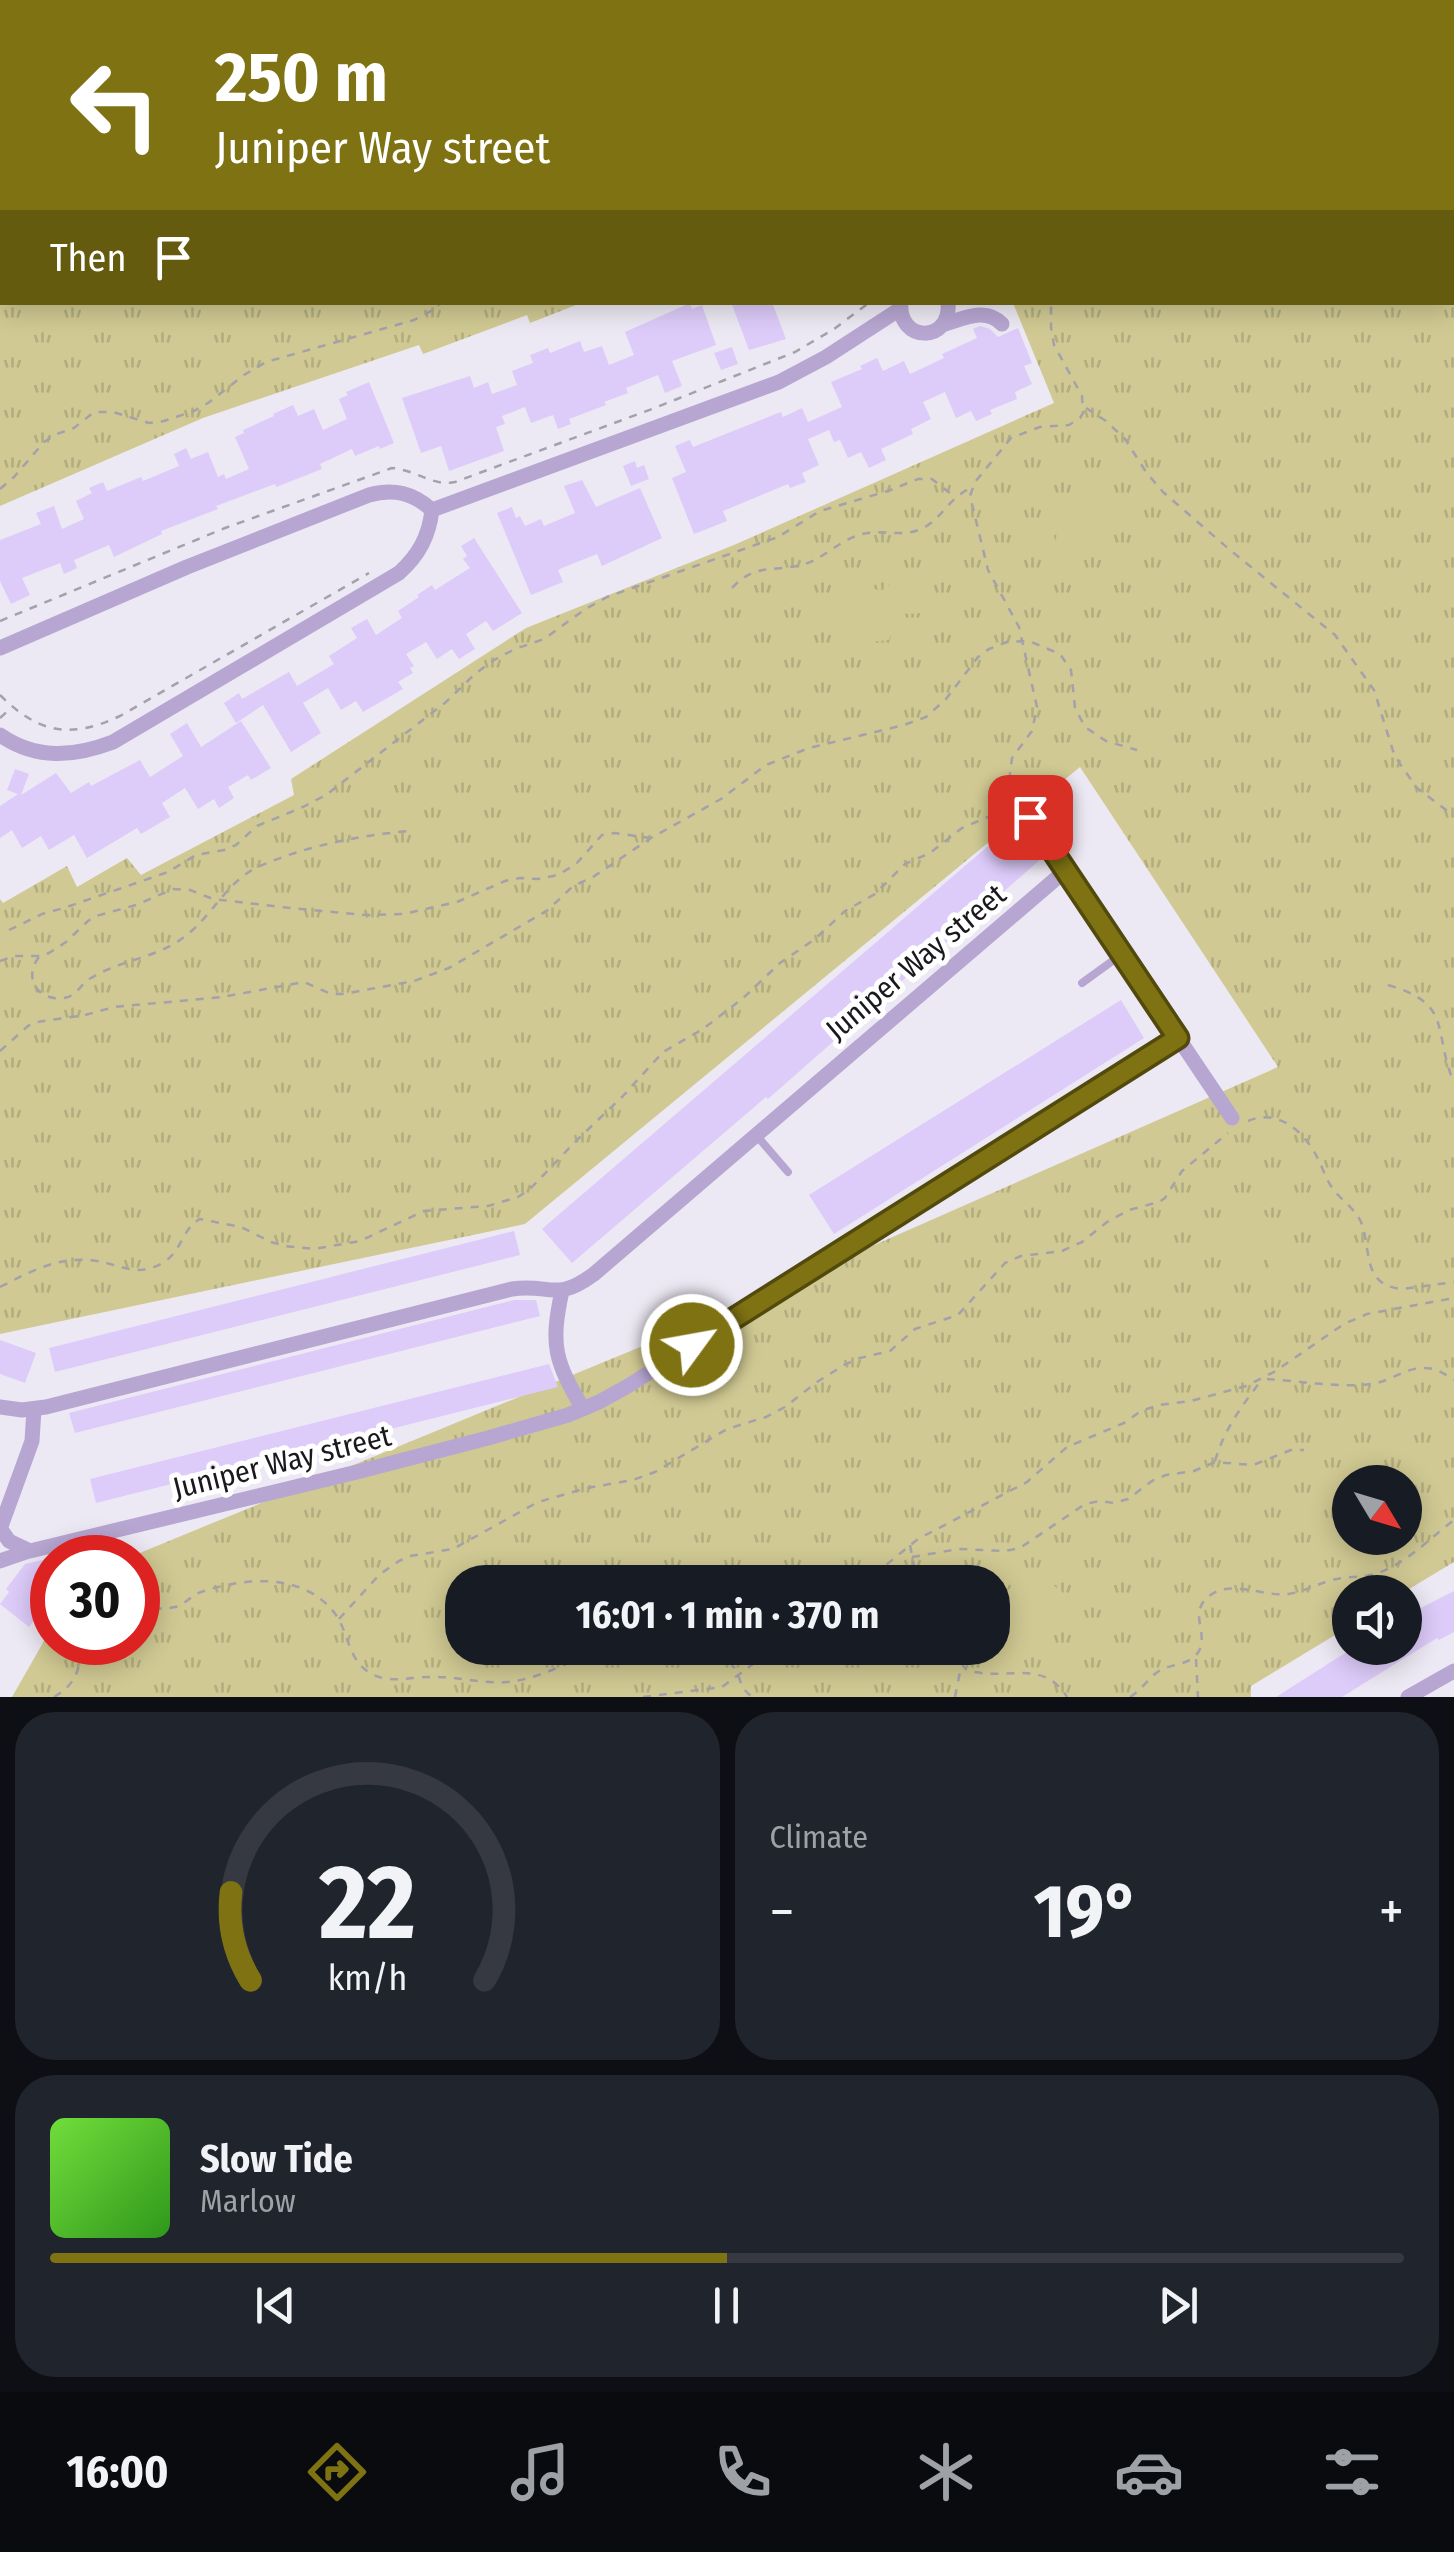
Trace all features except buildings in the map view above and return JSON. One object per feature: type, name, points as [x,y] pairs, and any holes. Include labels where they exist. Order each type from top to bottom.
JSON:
[{"type":"street","points":[[945,324],[948,305]]},
{"type":"street","points":[[432,510],[778,382],[826,356],[900,306],[905,324],[918,333],[934,332],[945,324],[988,314],[1002,324]]},
{"type":"street","points":[[0,648],[187,566],[370,495],[403,493],[432,510]]},
{"type":"street","points":[[0,735],[30,750],[58,755],[86,752],[113,742],[399,573],[419,552],[432,510]]},
{"type":"street","points":[[1030,817],[1232,1124]]},
{"type":"street","name":"Juniper Way street","points":[[562,1290],[594,1274],[1066,870]]},
{"type":"street","name":"Juniper Way street","points":[[96,1535],[406,1460],[584,1409],[628,1386],[1178,1038]]},
{"type":"street","points":[[0,1407],[34,1409],[512,1288],[562,1290],[555,1330],[557,1356],[584,1409]]},
{"type":"street","points":[[30,1551],[9,1541],[0,1528],[6,1494],[32,1441],[34,1409]]},
{"type":"street","name":"Juniper Way street","points":[[0,1561],[30,1551]]},
{"type":"street","points":[[1408,1697],[1454,1671]]},
{"type":"lane","points":[[1082,983],[1122,954]]},
{"type":"lane","points":[[756,1135],[788,1172]]},
{"type":"path","points":[[0,489],[44,442],[74,428],[94,412],[113,412],[149,423],[180,417],[208,403],[266,362],[414,320],[439,305]]},
{"type":"path","points":[[0,621],[226,528],[392,468],[416,472],[445,484],[467,478],[795,352],[866,305]]},
{"type":"path","points":[[732,588],[757,570],[794,567],[815,560],[862,534],[916,532],[936,520],[955,497],[972,488],[1011,438],[1040,427],[1069,425],[1080,418],[1084,407],[1080,391],[1054,345],[1051,305]]},
{"type":"path","points":[[1084,407],[1124,439],[1163,492],[1334,635],[1374,690],[1400,764],[1418,788],[1454,816]]},
{"type":"path","points":[[9,930],[42,914],[168,872],[196,855],[224,850],[258,826],[303,808],[326,795],[494,660],[544,639],[599,601],[778,538],[820,510],[918,478],[932,480],[955,497]]},
{"type":"path","points":[[0,1287],[52,1263],[92,1260],[139,1270],[156,1267],[176,1252],[191,1224],[200,1219],[241,1227],[285,1246],[314,1249],[360,1241],[424,1212],[488,1206],[524,1194],[663,1052],[703,1029],[780,963],[816,939],[844,911],[875,894],[905,864],[930,853],[962,828],[1000,809],[1007,797],[1012,758],[1032,731],[1036,699],[1015,617],[988,570],[971,504],[972,488]]},
{"type":"path","points":[[0,695],[26,718],[56,729],[99,726],[368,572],[377,587]]},
{"type":"path","points":[[0,1051],[37,1022],[114,1008],[222,997],[304,982],[331,994],[343,994],[432,976],[548,910],[572,886],[721,800],[758,770],[809,748],[926,717],[946,700],[983,653],[1007,642],[1022,640],[1054,651],[1068,664],[1075,708],[1085,728],[1106,741],[1137,750]]},
{"type":"path","points":[[0,718],[12,707]]},
{"type":"path","points":[[40,956],[32,969],[34,984],[50,998],[64,998],[92,978],[178,942],[219,899],[258,867],[326,844],[408,831]]},
{"type":"path","points":[[0,961],[14,956],[40,956],[58,948],[96,916],[164,892],[182,889],[219,899],[354,914],[421,912],[457,902],[505,881],[558,874],[576,864],[602,835],[651,838]]},
{"type":"path","points":[[1388,986],[1420,995],[1435,1009],[1444,1028],[1447,1062],[1454,1083]]},
{"type":"path","points":[[1250,1119],[1277,1118],[1307,1140],[1330,1185],[1357,1215],[1371,1269],[1381,1281],[1403,1289],[1454,1282]]},
{"type":"path","points":[[339,1620],[379,1574],[399,1561],[453,1549],[538,1502],[655,1472],[727,1430],[785,1408],[844,1366],[890,1351],[915,1329],[958,1315],[1006,1263],[1021,1256],[1052,1254],[1073,1247],[1116,1217],[1159,1202],[1188,1165],[1232,1124]]},
{"type":"path","points":[[886,1565],[910,1544],[1027,1482],[1068,1447],[1124,1423],[1141,1411],[1191,1401],[1262,1379],[1355,1318],[1454,1298]]},
{"type":"path","points":[[1262,1379],[1362,1385],[1428,1368],[1454,1380]]},
{"type":"path","points":[[1215,1462],[1222,1438],[1262,1379]]},
{"type":"path","points":[[912,1557],[959,1549],[1020,1548],[1085,1504],[1121,1502],[1158,1478],[1215,1462],[1252,1466],[1304,1450]]},
{"type":"path","points":[[1198,1697],[1196,1656],[1202,1643],[1198,1614],[1211,1595],[1238,1589],[1291,1594],[1330,1580],[1379,1572],[1413,1554],[1454,1520]]},
{"type":"path","points":[[910,1544],[914,1565]]},
{"type":"path","points":[[160,1607],[179,1606],[195,1594],[224,1586],[278,1581],[323,1601],[339,1620],[360,1666],[387,1679],[442,1676],[507,1682],[564,1665]]},
{"type":"path","points":[[1130,1697],[1157,1672],[1196,1656]]},
{"type":"path","points":[[54,1697],[74,1681],[81,1665]]},
{"type":"path","points":[[731,1665],[739,1684],[752,1697]]},
{"type":"path","points":[[643,1697],[729,1684],[753,1665]]},
{"type":"path","points":[[955,1697],[962,1666],[974,1672],[1046,1676],[1068,1697]]},
{"type":"green space","points":[[0,305],[576,305],[530,323],[527,315],[423,354],[419,345],[203,418],[0,506]]},
{"type":"green space","points":[[1014,305],[1454,305],[1454,1562],[1422,1581],[1422,1575],[1332,1575],[1332,1637],[1251,1686],[1251,1697],[12,1697],[30,1665],[160,1665],[160,1545],[684,1329],[1278,1067],[1080,767],[525,1224],[0,1334],[0,899],[3,903],[67,866],[77,887],[127,858],[141,875],[294,795],[291,779],[526,628],[734,545],[1054,403]]},
{"type":"green space","points":[[1090,490],[1112,504],[1086,559],[1065,563],[1055,542],[1064,506]]},
{"type":"green space","points":[[905,575],[930,591],[927,613],[899,614],[889,640],[858,643],[833,603],[845,586],[882,590]]},
{"type":"green space","points":[[1256,1206],[1306,1256],[1295,1274],[1273,1276],[1268,1259],[1228,1239]]},
{"type":"green space","points":[[1042,1576],[1062,1592],[1068,1609],[1057,1625],[1026,1631],[1010,1643],[1010,1589]]},
{"type":"route","points":[[692,1345],[1178,1038],[1030,817]]}]
